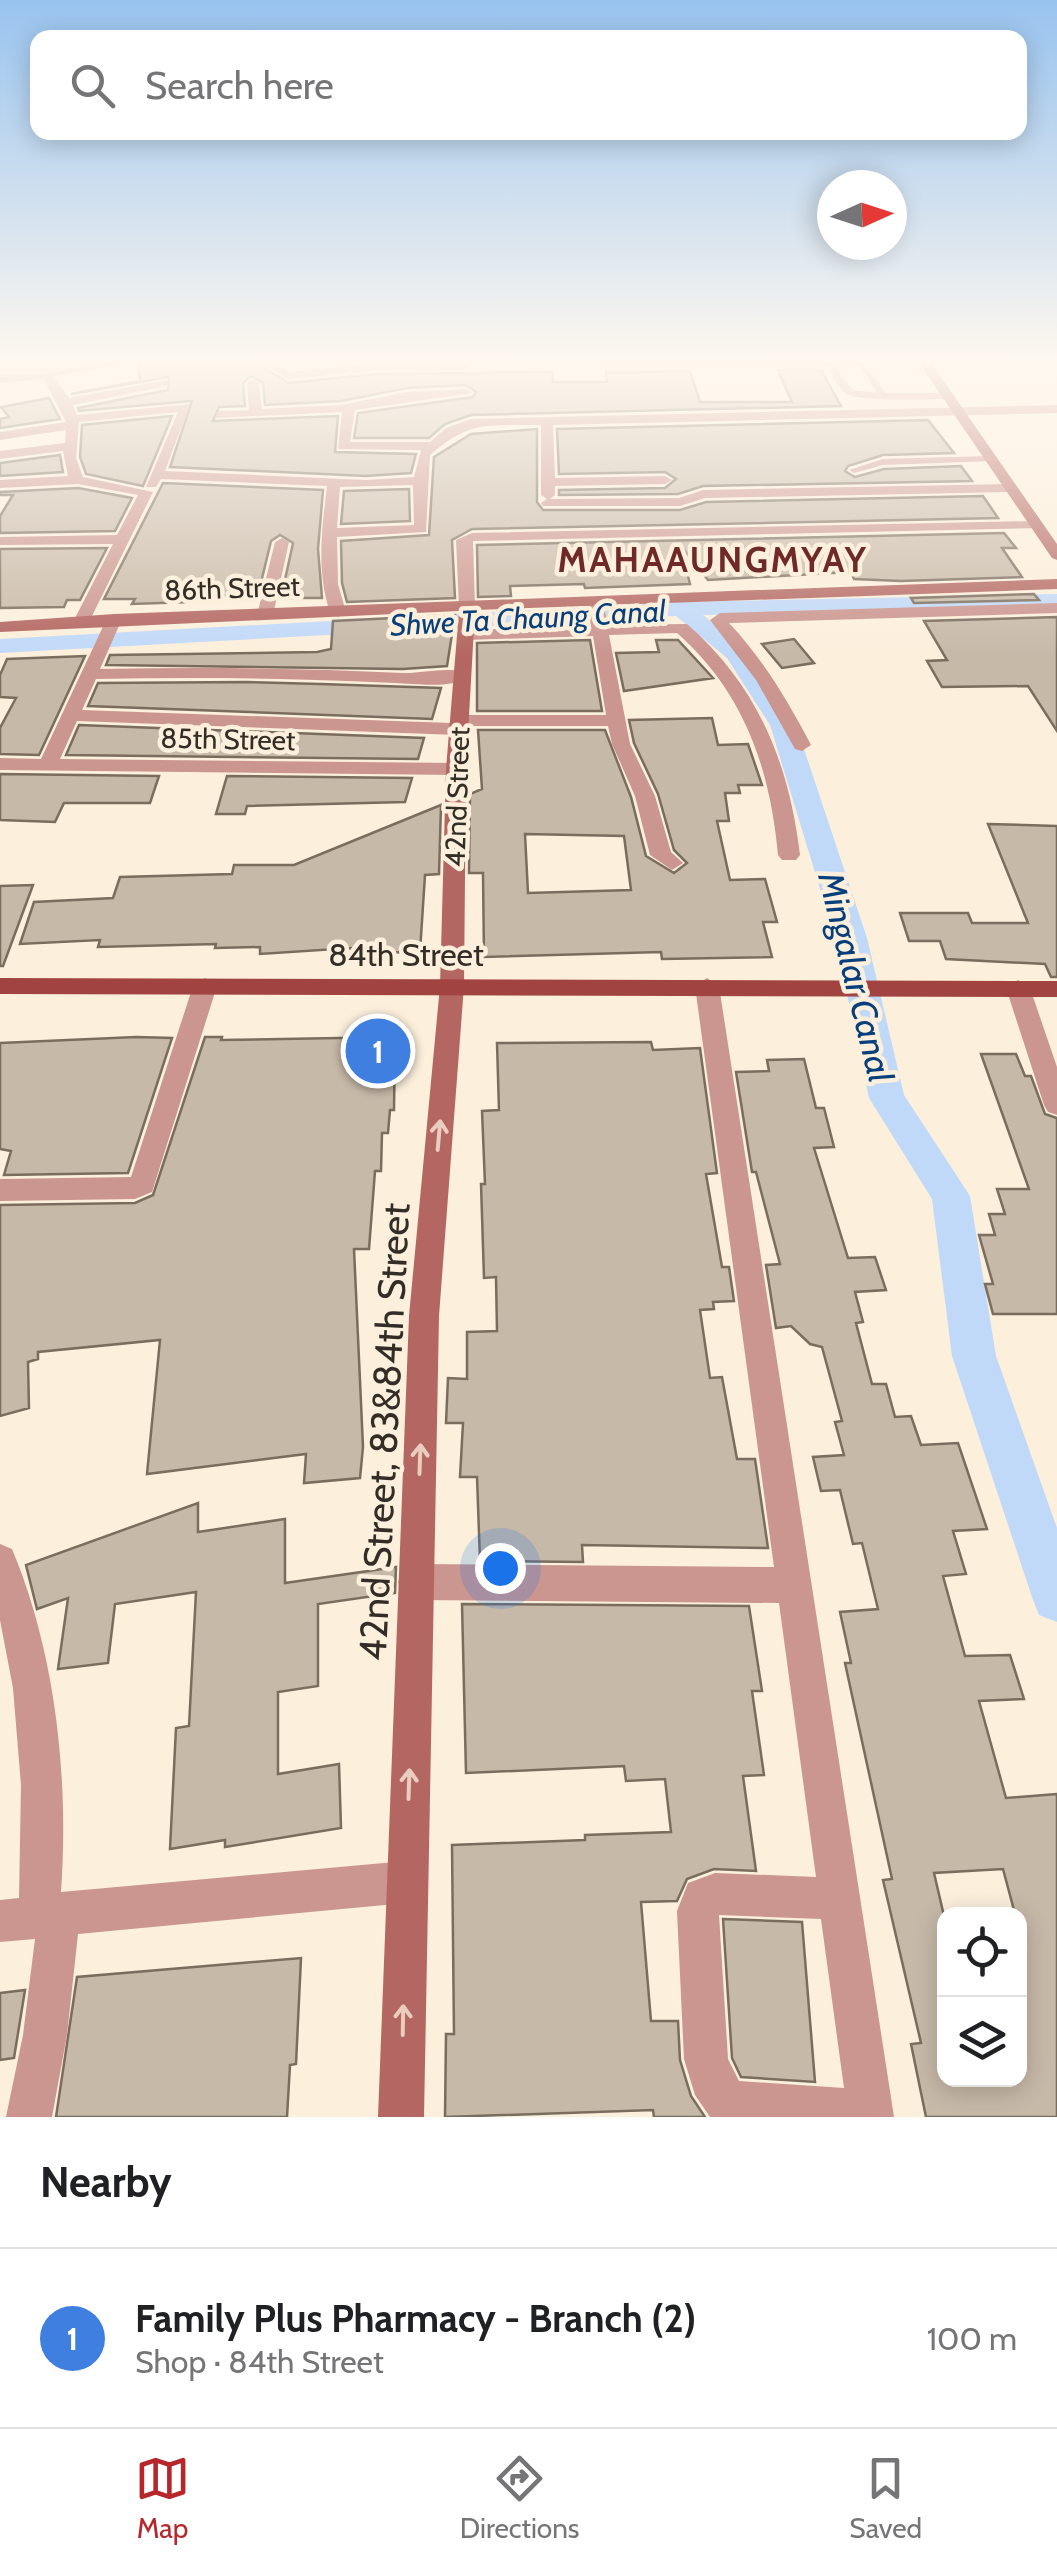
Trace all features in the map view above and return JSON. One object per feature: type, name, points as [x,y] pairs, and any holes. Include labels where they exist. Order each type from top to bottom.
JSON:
[{"type":"main road","points":[[988,459],[1057,556]]},
{"type":"main road","name":"86th Street","points":[[0,627],[82,622],[108,632],[265,615],[338,612],[466,622],[598,617],[1057,584]]},
{"type":"main road","name":"42nd Street","points":[[452,986],[456,769],[466,622]]},
{"type":"main road","name":"84th Street","points":[[0,986],[1018,988]]},
{"type":"main road","name":"42nd Street, 83&84th Street","points":[[406,1882],[424,1316],[452,986]]},
{"type":"main road","points":[[1018,988],[1057,989]]},
{"type":"main road","points":[[401,2117],[406,1882]]},
{"type":"street","points":[[5,474],[40,459]]},
{"type":"street","points":[[69,459],[69,467],[78,480]]},
{"type":"street","points":[[82,622],[163,459]]},
{"type":"street","points":[[328,534],[420,529],[423,459]]},
{"type":"street","points":[[548,459],[550,536]]},
{"type":"street","points":[[5,474],[78,480],[146,492]]},
{"type":"street","points":[[156,475],[420,481]]},
{"type":"street","points":[[549,482],[665,480]]},
{"type":"street","points":[[334,482],[328,534],[330,598],[338,612]]},
{"type":"street","points":[[548,504],[680,502],[703,494],[1009,488]]},
{"type":"street","points":[[789,855],[786,814],[764,739],[751,709],[718,658],[674,626],[598,617],[466,622],[463,540],[1035,525]]},
{"type":"street","points":[[0,541],[121,539]]},
{"type":"street","points":[[265,615],[282,542]]},
{"type":"street","points":[[802,746],[778,699],[720,618],[1057,608]]},
{"type":"street","points":[[598,617],[621,744],[645,796],[661,854],[672,864]]},
{"type":"street","points":[[48,765],[108,632]]},
{"type":"street","points":[[88,674],[260,671],[414,678],[462,676]]},
{"type":"street","points":[[70,715],[459,725],[616,720]]},
{"type":"street","name":"85th Street","points":[[0,764],[456,769]]},
{"type":"street","points":[[0,1190],[135,1188],[142,1184],[205,986]]},
{"type":"street","points":[[706,986],[871,2114],[726,2103],[706,2060],[698,1911],[703,1898],[715,1894],[839,1899]]},
{"type":"street","points":[[1018,988],[1057,1105]]},
{"type":"street","points":[[0,1561],[11,1589],[35,1713],[43,1875],[32,1916],[44,2035],[29,2117]]},
{"type":"street","points":[[416,1582],[796,1585]]},
{"type":"street","points":[[32,1916],[406,1882]]},
{"type":"lane","points":[[854,470],[883,462],[988,459]]},
{"type":"building","points":[[61,459],[63,472],[0,476],[0,463]]},
{"type":"building","points":[[81,459],[154,459],[143,486],[86,474]]},
{"type":"building","points":[[173,459],[415,459],[411,473],[366,476],[170,467]]},
{"type":"building","points":[[434,459],[537,459],[537,502],[543,510],[680,510],[706,502],[983,496],[998,518],[472,529],[452,540],[455,598],[347,602],[342,583],[341,541],[429,535]]},
{"type":"building","points":[[558,459],[871,459],[848,466],[845,471],[855,477],[884,469],[961,466],[972,481],[703,486],[678,494],[559,495],[559,490],[665,488],[676,479],[665,472],[559,474]]},
{"type":"building","points":[[163,483],[323,490],[318,549],[322,598],[281,598],[293,543],[280,535],[271,541],[257,599],[247,599],[248,595],[193,596],[191,602],[132,604],[135,599],[104,599]]},
{"type":"building","points":[[78,488],[132,498],[115,531],[0,533],[0,516],[13,495],[0,492]]},
{"type":"building","points":[[409,489],[410,521],[341,524],[344,491]]},
{"type":"building","points":[[1004,533],[1016,548],[1002,548],[1022,577],[901,581],[854,579],[851,572],[708,580],[680,545],[690,584],[510,586],[511,596],[478,597],[477,545]]},
{"type":"building","points":[[107,548],[80,600],[67,600],[64,607],[0,608],[0,549]]},
{"type":"building","points":[[1034,594],[1039,600],[914,603],[911,598]]},
{"type":"building","points":[[455,615],[447,666],[403,669],[106,665],[110,655],[317,652],[331,649],[333,621]]},
{"type":"building","points":[[1057,617],[1057,731],[1028,686],[942,687],[927,661],[947,660],[924,621]]},
{"type":"building","points":[[794,639],[814,663],[782,668],[762,644]]},
{"type":"building","points":[[590,640],[602,711],[477,711],[477,643]]},
{"type":"building","points":[[656,640],[678,640],[713,678],[624,691],[616,653],[659,652]]},
{"type":"building","points":[[85,656],[39,755],[0,754],[0,728],[16,698],[0,697],[0,675],[7,659]]},
{"type":"building","points":[[246,682],[441,688],[432,719],[88,706],[98,683]]},
{"type":"building","points":[[712,718],[718,745],[748,744],[762,785],[738,785],[740,793],[725,793],[729,821],[717,821],[730,880],[765,879],[777,922],[763,922],[772,957],[662,959],[661,952],[484,957],[483,873],[469,873],[470,794],[482,789],[478,730],[605,730],[631,797],[646,856],[674,873],[687,863],[674,850],[658,794],[634,743],[629,720]],"holes":[[[525,834],[624,836],[631,890],[528,893]]]},
{"type":"building","points":[[79,725],[424,738],[418,759],[66,755]]},
{"type":"building","points":[[0,774],[159,776],[150,803],[64,803],[55,822],[0,820]]},
{"type":"building","points":[[227,776],[412,778],[405,802],[247,806],[245,814],[216,814]]},
{"type":"building","points":[[441,805],[439,874],[425,875],[420,952],[351,953],[351,948],[260,954],[260,947],[215,948],[216,944],[98,947],[100,940],[20,944],[34,902],[113,898],[120,877],[232,874],[234,865],[294,865]]},
{"type":"building","points":[[988,824],[1057,826],[1057,977],[1051,977],[1045,964],[946,959],[940,941],[909,941],[900,913],[968,913],[972,923],[1028,923]]},
{"type":"building","points":[[33,885],[3,966],[0,966],[0,886]]},
{"type":"building","points":[[205,1037],[395,1037],[394,1110],[390,1110],[388,1133],[382,1133],[381,1171],[375,1171],[369,1249],[354,1249],[363,1447],[360,1478],[304,1483],[306,1454],[147,1474],[160,1340],[38,1352],[38,1359],[28,1362],[29,1408],[0,1416],[0,1205],[135,1203],[153,1195]]},
{"type":"building","points":[[172,1038],[128,1173],[4,1175],[11,1151],[0,1149],[0,1043]]},
{"type":"building","points":[[651,1042],[653,1050],[700,1048],[717,1173],[706,1174],[722,1267],[729,1267],[734,1301],[713,1302],[714,1309],[700,1310],[710,1378],[722,1377],[737,1459],[755,1459],[768,1548],[582,1545],[583,1562],[480,1561],[477,1477],[460,1477],[463,1423],[446,1423],[448,1378],[467,1379],[467,1332],[497,1331],[496,1277],[484,1278],[481,1184],[485,1184],[482,1111],[499,1110],[497,1043]]},
{"type":"building","points":[[981,1054],[1016,1054],[1025,1076],[1031,1076],[1045,1114],[1057,1118],[1057,1314],[993,1314],[985,1284],[993,1284],[979,1235],[995,1235],[989,1214],[1005,1214],[997,1189],[1029,1189]]},
{"type":"building","points":[[804,1059],[816,1108],[824,1108],[834,1147],[814,1148],[848,1258],[875,1257],[886,1290],[855,1292],[863,1322],[856,1323],[872,1384],[886,1384],[895,1417],[911,1416],[921,1445],[958,1443],[987,1529],[953,1531],[966,1574],[943,1576],[965,1656],[1010,1655],[1024,1699],[979,1701],[1006,1798],[1057,1794],[1057,2117],[926,2117],[911,2044],[921,2043],[883,1880],[892,1879],[845,1663],[851,1663],[840,1612],[878,1609],[862,1543],[853,1544],[840,1490],[821,1491],[813,1457],[844,1455],[835,1422],[842,1421],[822,1347],[810,1344],[791,1326],[776,1328],[766,1265],[780,1264],[756,1172],[752,1172],[736,1072],[769,1071],[767,1060]]},
{"type":"building","points":[[198,1503],[198,1532],[285,1519],[285,1583],[396,1567],[395,1593],[318,1604],[318,1686],[278,1692],[278,1774],[339,1764],[341,1828],[225,1847],[225,1840],[170,1849],[176,1728],[189,1726],[196,1592],[115,1604],[108,1663],[58,1669],[68,1598],[37,1609],[26,1565]]},
{"type":"building","points":[[462,1604],[749,1606],[762,1691],[752,1691],[764,1775],[743,1776],[756,1871],[714,1869],[687,1879],[677,1901],[641,1902],[651,2021],[678,2021],[680,2060],[691,2096],[705,2117],[654,2117],[653,2110],[445,2117],[446,2034],[454,2034],[452,1845],[671,1832],[665,1779],[626,1781],[624,1766],[466,1773]]},
{"type":"building","points":[[723,1919],[802,1922],[815,2082],[741,2077],[732,2058]]},
{"type":"building","points":[[301,1958],[296,2064],[290,2065],[287,2117],[56,2117],[77,1977]]},
{"type":"building","points":[[25,1990],[14,2058],[0,2060],[0,1993]]},
{"type":"waterway","name":"Shwe Ta Chaung Canal","points":[[681,609],[1057,601]]},
{"type":"waterway","name":"Shwe Ta Chaung Canal","points":[[0,646],[681,609]]},
{"type":"waterway","name":"Mingalar Canal","points":[[681,609],[736,653],[783,725],[851,938],[887,1098],[951,1196],[974,1356],[1057,1597]]},
{"type":"place","name":"Family Plus Pharmacy - Branch (2)","points":[[378,1051]]},
{"type":"district","name":"MAHAAUNGMYAY","points":[[713,559]]}]
